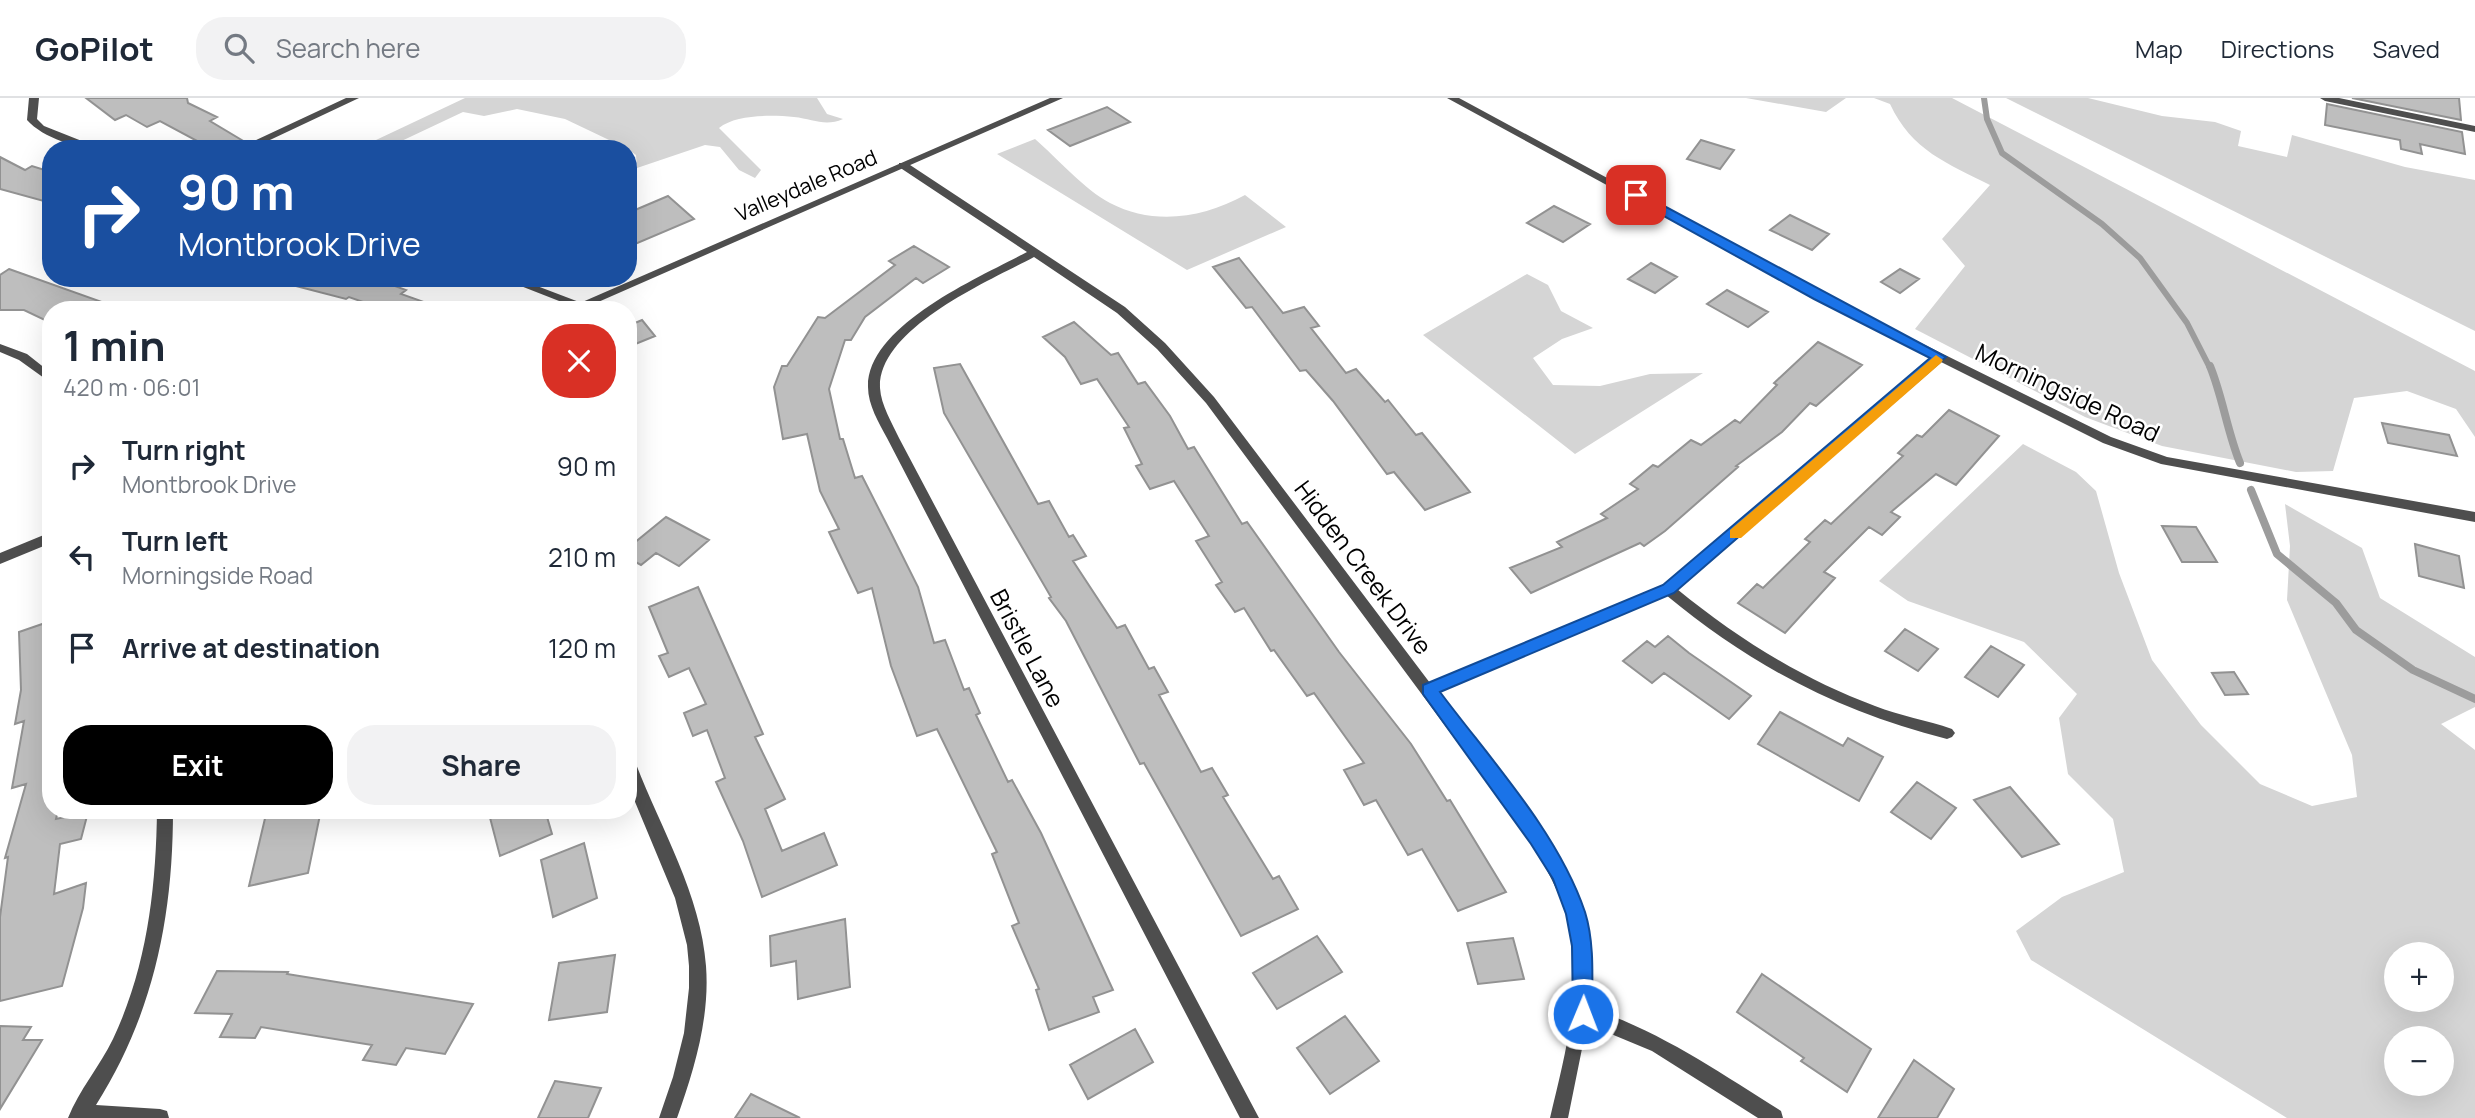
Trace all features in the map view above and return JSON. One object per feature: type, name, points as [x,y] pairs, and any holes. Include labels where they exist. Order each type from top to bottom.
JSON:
[{"type":"street","points":[[34,98],[32,120],[41,128],[73,140]]},
{"type":"street","points":[[262,140],[354,98]]},
{"type":"street","name":"Valleydale Road","points":[[637,280],[1058,98]]},
{"type":"street","name":"Morningside Road","points":[[1451,98],[1818,296],[2059,418],[2149,457],[2475,517]]},
{"type":"street","points":[[2325,98],[2475,128]]},
{"type":"street","name":"Hidden Creek Drive","points":[[903,166],[1032,254],[1121,310],[1161,346],[1210,400],[1538,838],[1560,875],[1576,914],[1581,946],[1583,1014],[1559,1118]]},
{"type":"street","name":"Bristle Lane","points":[[1032,254],[915,322],[880,359],[873,385],[879,408],[899,450],[1250,1118]]},
{"type":"street","points":[[527,287],[561,301]]},
{"type":"street","name":"Valleydale Road","points":[[589,301],[622,287]]},
{"type":"street","points":[[0,348],[23,357],[42,372]]},
{"type":"street","points":[[1429,690],[1668,589],[1939,357]]},
{"type":"street","points":[[0,559],[42,541]]},
{"type":"street","points":[[1668,589],[1710,625],[1784,672],[1863,710],[1902,723],[1947,733]]},
{"type":"street","points":[[637,786],[674,874],[696,947],[697,984],[691,1036],[680,1087],[667,1118]]},
{"type":"street","points":[[160,1118],[79,1115],[110,1062],[142,991],[157,939],[163,901],[166,819]]},
{"type":"street","points":[[1583,1014],[1618,1024],[1657,1042],[1774,1118]]},
{"type":"shaded area","points":[[465,98],[817,98],[827,114],[843,119],[825,122],[794,117],[755,116],[726,123],[719,128],[761,170],[755,178],[739,170],[720,147],[705,145],[637,168],[637,140],[609,140],[565,119],[517,109],[484,116],[463,112],[404,140],[376,140]]},
{"type":"shaded area","points":[[1746,98],[1846,98],[1826,112]]},
{"type":"shaded area","points":[[1874,98],[1952,98],[2475,371],[2475,437],[2456,409],[2407,391],[2354,398],[2333,471],[2296,472],[2162,446],[2085,417],[1915,329],[1965,266],[1942,239],[1990,185],[1932,154],[1909,133],[1890,104]]},
{"type":"shaded area","points":[[2006,98],[2088,98],[2162,116],[2215,122],[2241,131],[2238,146],[2287,157],[2292,135],[2405,167],[2475,180],[2475,331]]},
{"type":"shaded area","points":[[1035,139],[1091,190],[1110,203],[1127,210],[1161,217],[1195,214],[1245,195],[1286,227],[1187,270],[997,154]]},
{"type":"shaded area","points":[[1527,274],[1548,285],[1561,311],[1593,328],[1562,339],[1533,358],[1553,385],[1600,386],[1650,374],[1703,373],[1575,454],[1423,335]]},
{"type":"shaded area","points":[[2023,444],[2076,472],[2096,491],[2119,573],[2152,660],[2201,725],[2260,784],[2312,806],[2357,797],[2352,755],[2287,600],[2290,546],[2285,504],[2362,548],[2380,598],[2475,657],[2475,707],[2441,724],[2475,750],[2475,1118],[2287,1118],[2031,960],[2016,931],[2062,897],[2124,872],[2113,819],[2068,774],[2059,718],[2077,694],[2024,642],[1908,601],[1879,581]]},
{"type":"building","points":[[86,98],[187,98],[188,103],[217,117],[210,121],[242,140],[195,140],[160,121],[147,127],[126,115],[115,120]]},
{"type":"building","points":[[2352,98],[2459,98],[2461,120]]},
{"type":"building","points":[[2327,104],[2462,132],[2465,154],[2420,144],[2422,154],[2401,149],[2400,140],[2325,125]]},
{"type":"building","points":[[1107,107],[1130,122],[1070,146],[1048,130]]},
{"type":"building","points":[[1701,140],[1734,150],[1720,169],[1687,159]]},
{"type":"building","points":[[0,157],[25,170],[32,166],[42,169],[42,201],[0,189]]},
{"type":"building","points":[[668,196],[694,219],[637,243],[637,209]]},
{"type":"building","points":[[1554,206],[1590,224],[1563,242],[1527,223]]},
{"type":"building","points":[[1790,215],[1829,234],[1812,250],[1770,230]]},
{"type":"building","points":[[914,246],[949,267],[923,283],[916,278],[865,317],[851,340],[845,340],[829,389],[840,439],[843,439],[855,478],[862,476],[918,587],[934,643],[945,640],[964,690],[969,688],[980,713],[976,715],[1008,782],[1012,780],[1041,833],[1113,990],[1093,997],[1099,1012],[1049,1030],[1036,990],[1039,989],[1012,926],[1019,923],[992,854],[997,852],[937,729],[917,736],[891,666],[872,588],[858,593],[829,532],[839,529],[820,491],[807,434],[783,439],[774,387],[782,366],[787,366],[818,317],[825,318],[895,265],[889,261]]},
{"type":"building","points":[[1239,258],[1283,313],[1304,307],[1319,326],[1311,328],[1346,373],[1356,369],[1385,402],[1388,400],[1416,435],[1422,433],[1470,492],[1425,510],[1394,472],[1387,474],[1333,401],[1306,370],[1300,371],[1252,307],[1246,308],[1213,267]]},
{"type":"building","points":[[1651,263],[1677,277],[1655,293],[1628,279]]},
{"type":"building","points":[[9,269],[42,281],[42,287],[60,287],[99,301],[42,301],[42,319],[24,310],[0,310],[0,275]]},
{"type":"building","points":[[1900,269],[1919,279],[1900,293],[1881,282]]},
{"type":"building","points":[[300,287],[398,287],[406,290],[401,294],[421,301],[360,301],[349,297],[346,299]]},
{"type":"building","points":[[1727,290],[1768,312],[1748,327],[1707,304]]},
{"type":"building","points":[[642,320],[655,336],[637,343],[637,322]]},
{"type":"building","points":[[1074,322],[1111,355],[1118,353],[1138,384],[1145,382],[1170,416],[1188,449],[1194,447],[1242,524],[1247,522],[1339,652],[1411,744],[1447,801],[1450,800],[1506,892],[1458,911],[1422,849],[1408,855],[1376,800],[1364,805],[1344,770],[1364,763],[1314,693],[1307,696],[1274,650],[1271,651],[1244,608],[1235,612],[1216,585],[1222,582],[1196,541],[1209,536],[1174,481],[1150,489],[1136,466],[1142,464],[1124,428],[1129,427],[1097,379],[1081,384],[1065,357],[1043,337]]},
{"type":"building","points":[[1818,342],[1862,365],[1816,406],[1810,403],[1782,432],[1736,466],[1738,467],[1665,531],[1644,546],[1640,543],[1531,593],[1510,568],[1562,547],[1557,542],[1607,518],[1601,514],[1638,489],[1630,484],[1653,465],[1658,467],[1691,440],[1701,445],[1735,420],[1740,423],[1777,385],[1774,383]]},
{"type":"building","points":[[960,364],[1038,504],[1049,501],[1069,537],[1073,535],[1086,556],[1073,561],[1117,628],[1125,625],[1149,669],[1154,667],[1168,692],[1159,695],[1201,772],[1212,768],[1228,795],[1223,797],[1273,879],[1279,876],[1298,909],[1241,936],[1144,763],[1140,764],[1066,621],[1049,598],[1051,597],[944,413],[934,368]]},
{"type":"building","points":[[1949,410],[1999,436],[1956,485],[1936,474],[1891,512],[1900,517],[1882,535],[1869,527],[1824,572],[1835,578],[1785,633],[1738,603],[1757,584],[1763,588],[1810,542],[1805,539],[1825,520],[1831,524],[1903,456],[1898,453],[1917,435],[1922,437]]},
{"type":"building","points":[[2382,423],[2449,435],[2457,456],[2388,443]]},
{"type":"building","points":[[666,517],[709,540],[679,566],[656,553],[641,565],[637,563],[637,541]]},
{"type":"building","points":[[2162,526],[2196,527],[2217,562],[2182,562]]},
{"type":"building","points":[[2415,544],[2459,556],[2464,588],[2419,576]]},
{"type":"building","points":[[698,587],[763,734],[755,737],[785,799],[765,809],[782,851],[824,833],[837,865],[762,897],[743,841],[716,782],[725,778],[707,730],[693,736],[684,713],[706,704],[689,668],[669,677],[659,656],[668,653],[649,607]]},
{"type":"building","points":[[42,624],[42,819],[86,819],[81,839],[60,844],[54,894],[86,883],[83,908],[62,986],[0,1001],[0,917],[8,857],[5,858],[26,784],[12,788],[24,721],[15,724],[21,690],[19,632]]},
{"type":"building","points":[[1905,629],[1938,649],[1918,671],[1885,651]]},
{"type":"building","points":[[1668,636],[1751,696],[1729,719],[1664,673],[1652,683],[1623,661],[1647,641],[1655,647]]},
{"type":"building","points":[[1991,646],[2024,665],[1998,697],[1965,677]]},
{"type":"building","points":[[2234,672],[2248,694],[2225,695],[2212,673]]},
{"type":"building","points":[[1780,712],[1843,746],[1848,738],[1883,757],[1859,801],[1758,744]]},
{"type":"building","points":[[1917,782],[1956,808],[1931,839],[1891,812]]},
{"type":"building","points":[[2010,787],[2059,844],[2022,857],[1974,800]]},
{"type":"building","points":[[265,819],[319,819],[308,873],[249,886]]},
{"type":"building","points":[[490,819],[548,819],[552,834],[500,856]]},
{"type":"building","points":[[584,843],[597,898],[553,917],[541,860]]},
{"type":"building","points":[[845,919],[850,987],[798,999],[796,961],[771,966],[770,936]]},
{"type":"building","points":[[1317,936],[1342,972],[1277,1009],[1253,973]]},
{"type":"building","points":[[1513,938],[1524,979],[1478,984],[1467,943]]},
{"type":"building","points":[[615,955],[607,1012],[549,1020],[559,963]]},
{"type":"building","points":[[217,971],[288,972],[287,974],[473,1004],[445,1054],[406,1048],[396,1065],[363,1060],[372,1045],[261,1027],[255,1038],[220,1037],[232,1014],[195,1013]]},
{"type":"building","points":[[1762,974],[1871,1049],[1847,1092],[1801,1061],[1804,1058],[1737,1012]]},
{"type":"building","points":[[1345,1016],[1379,1061],[1330,1094],[1297,1048]]},
{"type":"building","points":[[0,1026],[31,1027],[23,1040],[42,1040],[0,1109]]},
{"type":"building","points":[[1135,1029],[1153,1062],[1088,1099],[1070,1065]]},
{"type":"building","points":[[1914,1060],[1954,1089],[1937,1118],[1878,1118]]},
{"type":"building","points":[[555,1081],[601,1088],[588,1118],[538,1118]]},
{"type":"building","points":[[751,1094],[800,1118],[735,1118]]},
{"type":"waterway","points":[[1984,98],[1987,119],[2002,153],[2102,224],[2140,258],[2187,323],[2210,368]]},
{"type":"waterway","points":[[2210,366],[2240,463]]},
{"type":"waterway","points":[[2251,490],[2277,554],[2336,603],[2356,630],[2413,670],[2475,699]]},
{"type":"slow traffic","points":[[1735,534],[1936,360]]},
{"type":"route","points":[[1583,1014],[1581,946],[1576,914],[1560,875],[1538,838],[1429,690],[1634,601],[1668,589],[1717,550],[1939,357],[1818,296],[1636,195]]}]
